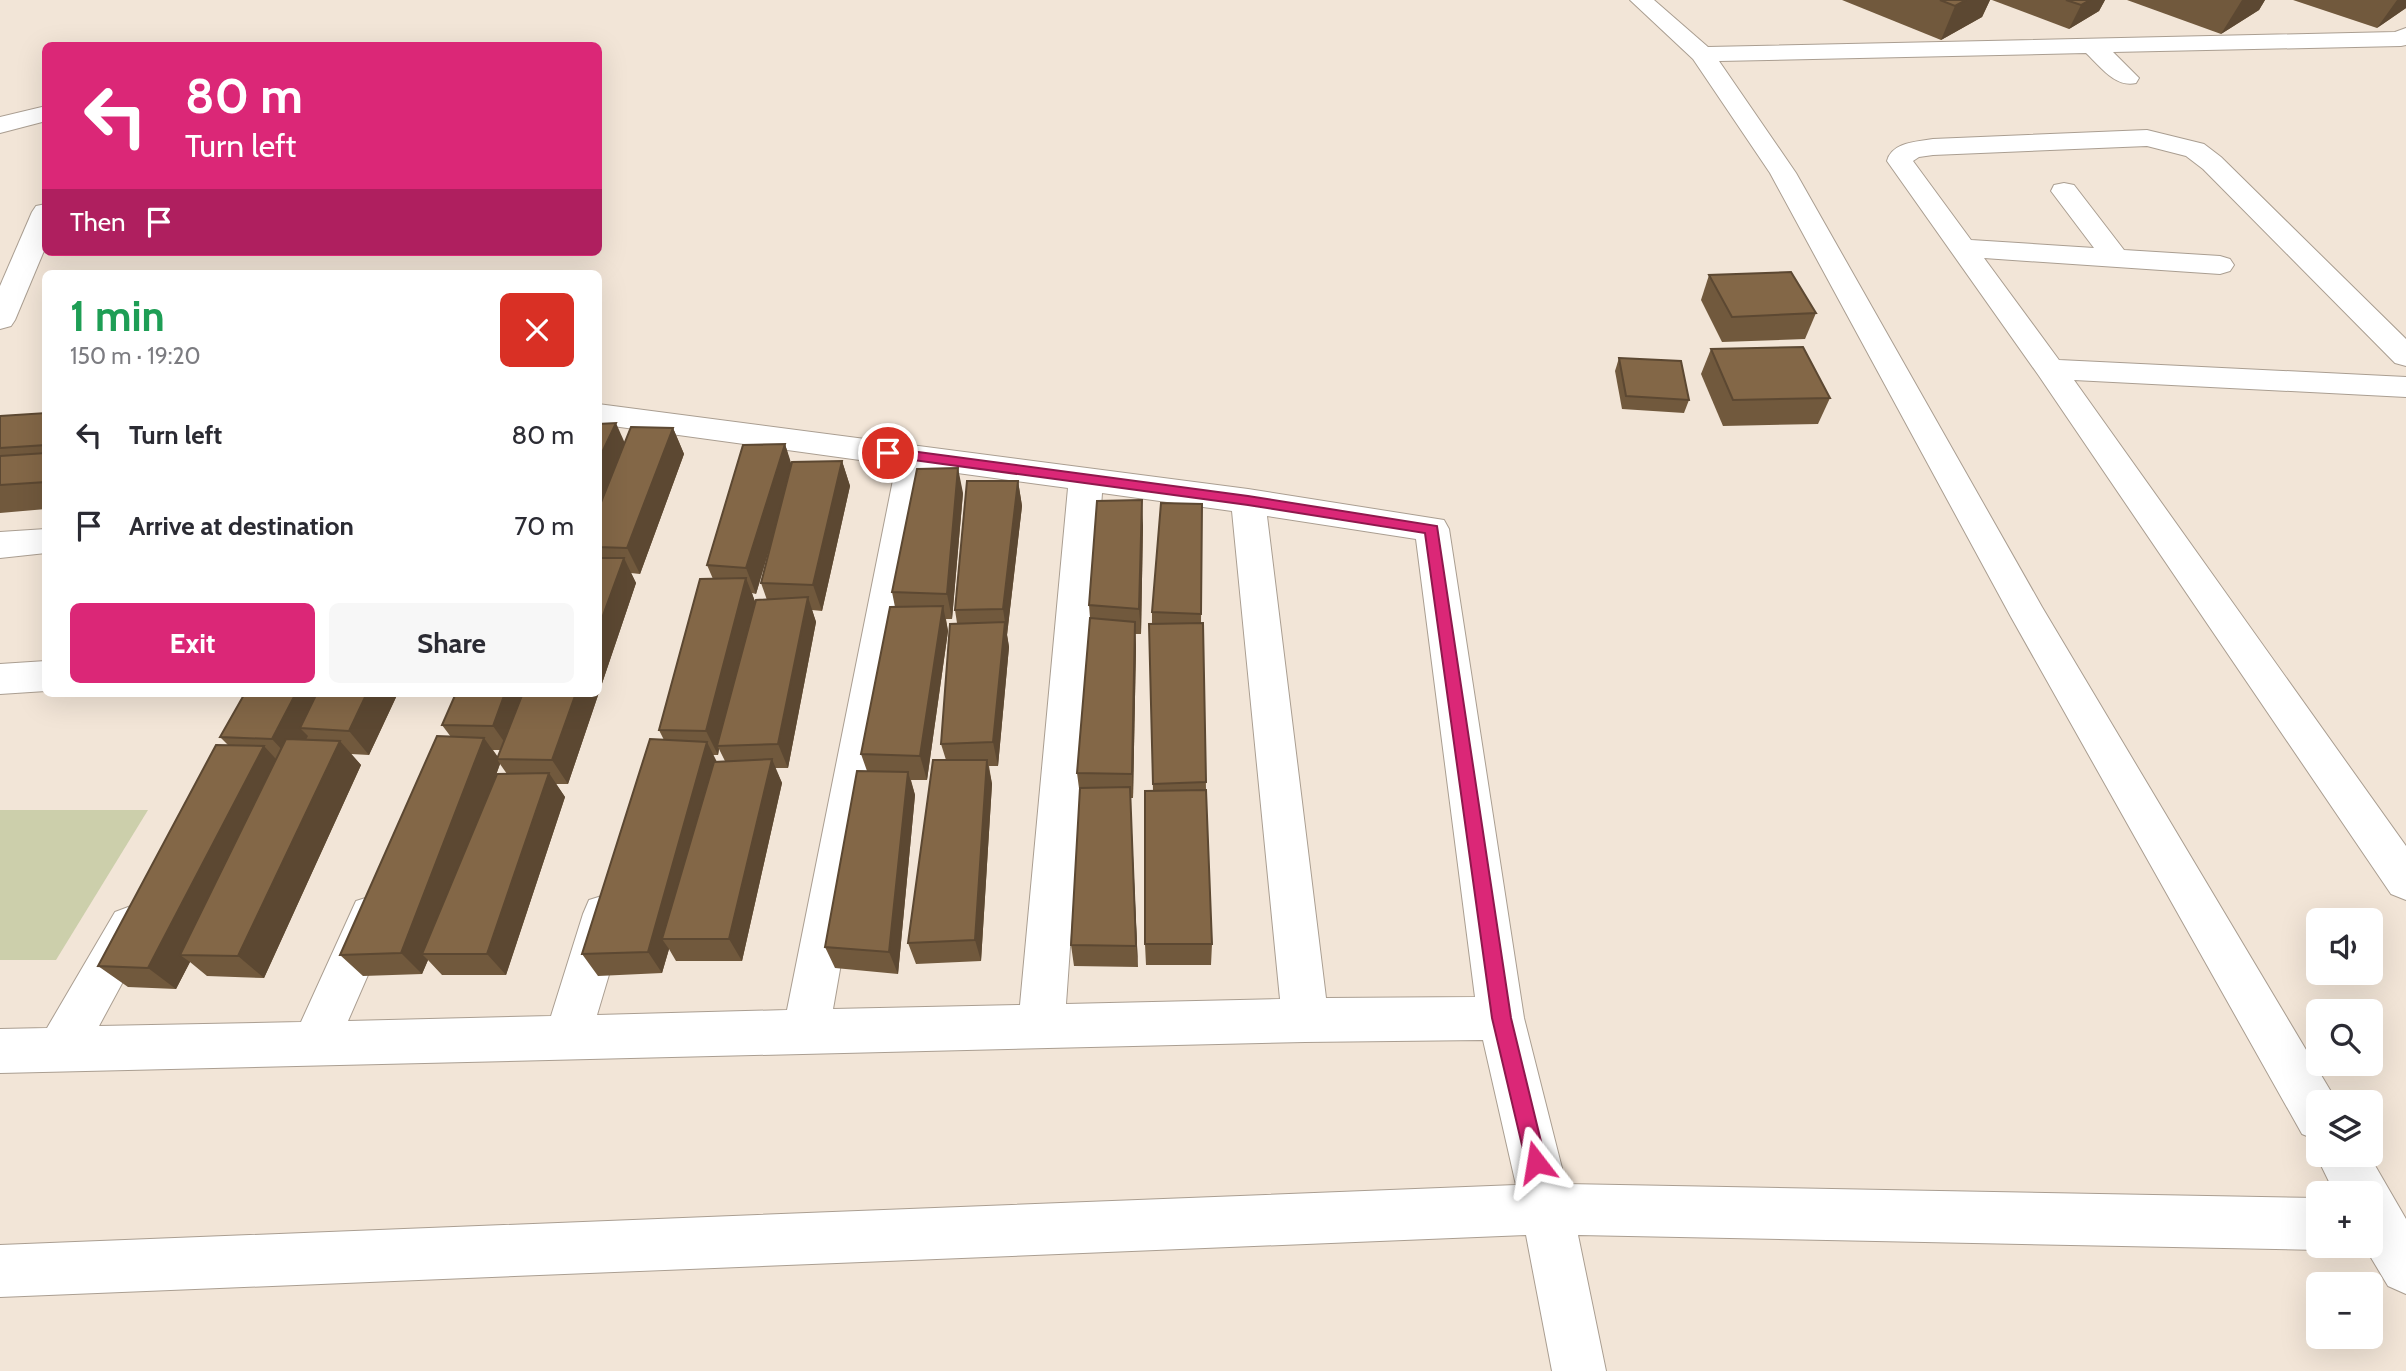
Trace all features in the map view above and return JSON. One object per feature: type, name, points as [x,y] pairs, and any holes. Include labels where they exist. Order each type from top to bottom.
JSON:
[{"type":"street","points":[[1641,0],[1702,54],[1783,173],[2029,617],[2306,1095]]},
{"type":"street","points":[[2240,22],[2296,41]]},
{"type":"street","points":[[1962,28],[2003,49]]},
{"type":"street","points":[[1702,54],[2003,49],[2095,36],[2149,46],[2401,39],[2406,35]]},
{"type":"street","points":[[2095,36],[2127,78]]},
{"type":"street","points":[[0,125],[42,114]]},
{"type":"street","points":[[2406,356],[2212,163],[2195,150],[2147,138],[1912,149],[1901,156],[1900,161],[2050,369],[2406,881]]},
{"type":"street","points":[[2064,191],[2115,257]]},
{"type":"street","points":[[0,320],[42,221]]},
{"type":"street","points":[[1962,248],[2220,265]]},
{"type":"street","points":[[2050,369],[2406,387]]},
{"type":"street","points":[[602,415],[1248,501],[1432,529],[1501,1018],[1547,1209],[1579,1371]]},
{"type":"street","points":[[744,474],[756,435]]},
{"type":"street","points":[[806,1032],[914,456]]},
{"type":"street","points":[[1041,1027],[1086,479]]},
{"type":"street","points":[[1248,501],[1305,1020]]},
{"type":"street","points":[[0,545],[42,541]]},
{"type":"street","points":[[0,679],[42,676]]},
{"type":"street","points":[[567,1038],[616,880]]},
{"type":"street","points":[[314,1044],[387,881]]},
{"type":"street","points":[[60,1049],[148,895]]},
{"type":"street","points":[[0,1051],[1305,1020],[1501,1018]]},
{"type":"street","points":[[0,1271],[1547,1209],[2306,1224]]},
{"type":"street","points":[[2383,1231],[2406,1268]]},
{"type":"green space","points":[[0,810],[148,810],[56,960],[0,960]]},
{"type":"building","points":[[1940,0],[1966,0],[1955,6]]},
{"type":"building","points":[[2066,0],[2090,0],[2081,5]]},
{"type":"building","points":[[1791,272],[1816,313],[1732,317],[1709,275]]},
{"type":"building","points":[[1803,347],[1830,398],[1733,400],[1711,349]]},
{"type":"building","points":[[1619,358],[1681,361],[1689,400],[1626,396]]},
{"type":"building","points":[[42,413],[42,445],[0,448],[0,416]]},
{"type":"building","points":[[616,423],[602,453],[602,424]]},
{"type":"building","points":[[631,427],[673,428],[627,548],[602,547],[602,500]]},
{"type":"building","points":[[785,444],[746,568],[707,565],[743,445]]},
{"type":"building","points":[[42,453],[42,482],[0,485],[0,456]]},
{"type":"building","points":[[842,461],[813,585],[761,583],[792,462]]},
{"type":"building","points":[[958,468],[947,594],[892,592],[917,469]]},
{"type":"building","points":[[967,481],[1018,481],[1003,609],[955,610]]},
{"type":"building","points":[[1142,500],[1139,609],[1089,605],[1097,501]]},
{"type":"building","points":[[1161,503],[1202,504],[1201,614],[1152,612]]},
{"type":"building","points":[[602,558],[624,558],[602,618]]},
{"type":"building","points":[[746,578],[706,731],[659,730],[700,579]]},
{"type":"building","points":[[808,597],[778,744],[717,746],[756,600]]},
{"type":"building","points":[[943,606],[920,756],[861,754],[890,607]]},
{"type":"building","points":[[1090,618],[1135,622],[1132,774],[1077,773]]},
{"type":"building","points":[[1005,622],[993,742],[941,744],[950,624]]},
{"type":"building","points":[[1203,623],[1206,782],[1153,784],[1149,624]]},
{"type":"building","points":[[243,697],[294,697],[272,739],[220,737]]},
{"type":"building","points":[[315,697],[365,697],[349,731],[300,728]]},
{"type":"building","points":[[454,697],[504,697],[493,726],[442,725]]},
{"type":"building","points":[[521,697],[575,697],[552,760],[497,759]]},
{"type":"building","points":[[437,736],[484,738],[401,953],[340,955]]},
{"type":"building","points":[[286,739],[340,741],[238,956],[180,955]]},
{"type":"building","points":[[650,739],[707,742],[648,952],[582,954]]},
{"type":"building","points":[[216,745],[264,746],[148,968],[98,966]]},
{"type":"building","points":[[772,759],[729,939],[662,939],[714,762]]},
{"type":"building","points":[[933,760],[987,760],[975,940],[908,943]]},
{"type":"building","points":[[857,771],[908,772],[889,952],[825,947]]},
{"type":"building","points":[[549,773],[487,954],[422,954],[497,774]]},
{"type":"building","points":[[1130,787],[1136,946],[1071,945],[1080,788]]},
{"type":"building","points":[[1206,790],[1212,944],[1145,944],[1145,791]]},
{"type":"route","points":[[888,453],[1248,500],[1432,529],[1501,1018],[1536,1162]]}]
